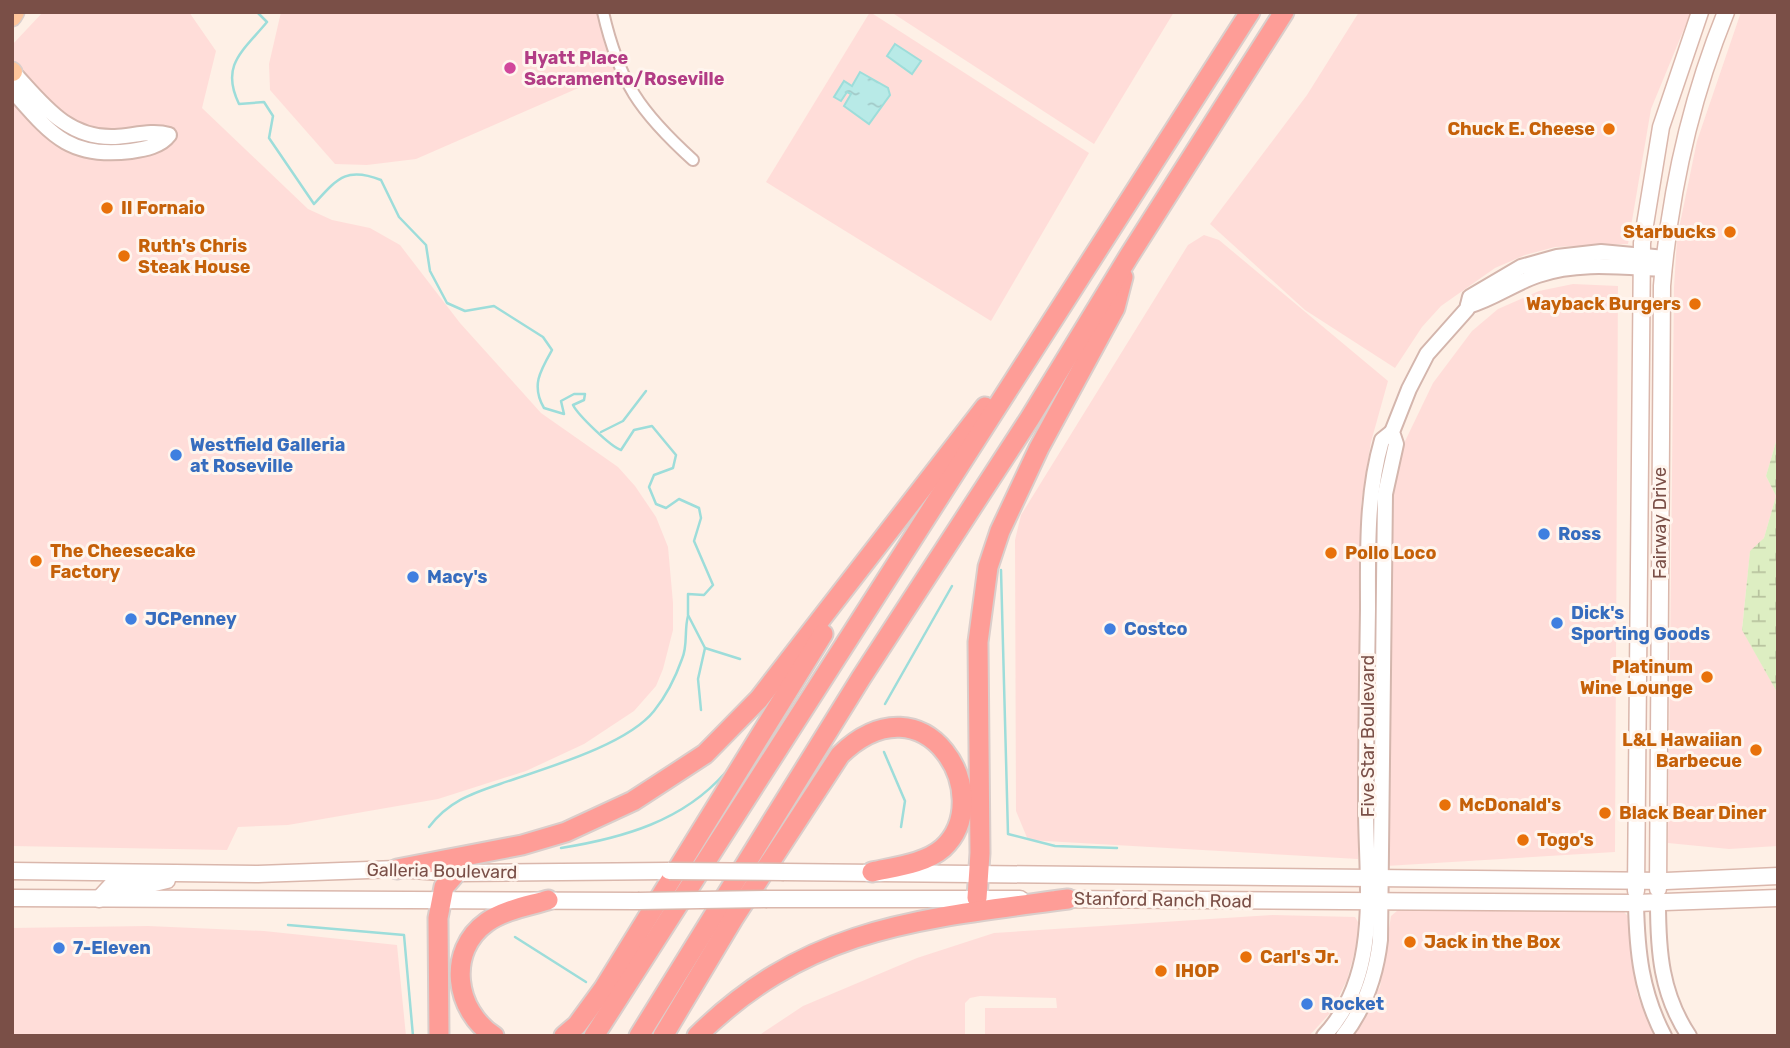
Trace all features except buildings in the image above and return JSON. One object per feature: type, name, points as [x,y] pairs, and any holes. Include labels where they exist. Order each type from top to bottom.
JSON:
[{"type":"highway","points":[[594,1036],[1250,12]]},
{"type":"highway","points":[[639,1036],[840,711],[1030,418],[1284,12]]},
{"type":"highway","points":[[977,898],[978,642],[988,567],[1000,531],[1033,460],[1115,308],[1129,256]]},
{"type":"highway","points":[[397,869],[522,845],[566,832],[633,801],[682,770],[740,721],[1004,381],[1035,348]]},
{"type":"highway","points":[[564,1036],[583,1017],[610,977],[888,532]]},
{"type":"highway","points":[[663,1036],[733,919],[840,755],[857,738],[880,728],[901,726],[924,734],[942,748],[954,764],[961,787],[960,815],[951,839],[935,854],[872,872]]},
{"type":"highway","points":[[439,1036],[440,899],[444,887],[456,873]]},
{"type":"highway","points":[[697,1036],[727,1008],[770,977],[845,939],[920,920],[1068,899]]},
{"type":"highway","points":[[494,1036],[474,1019],[463,998],[460,973],[467,945],[484,923],[494,917],[548,900]]},
{"type":"main road","points":[[12,17],[15,12]]},
{"type":"main road","name":"Fairway Drive","points":[[1636,902],[1642,261],[1647,197],[1661,127],[1700,12]]},
{"type":"main road","name":"Fairway Drive","points":[[1658,902],[1664,264],[1671,204],[1683,142],[1705,67],[1726,12]]},
{"type":"main road","points":[[1640,621],[1659,621]]},
{"type":"main road","name":"Galleria Boulevard","points":[[12,871],[178,874],[397,869],[456,873],[872,872]]},
{"type":"main road","name":"Stanford Ranch Road","points":[[872,872],[1375,879],[1658,880],[1778,876]]},
{"type":"main road","points":[[99,899],[112,886],[156,883],[178,874]]},
{"type":"main road","name":"Galleria Boulevard","points":[[12,898],[548,900]]},
{"type":"main road","name":"Stanford Ranch Road","points":[[548,900],[977,898],[1658,902],[1778,898]]},
{"type":"street","points":[[603,12],[616,61],[635,99],[662,132],[693,160]]},
{"type":"street","points":[[12,71],[54,118],[76,129],[108,137],[169,135],[163,143],[128,152],[97,153],[70,145],[46,130],[12,90]]},
{"type":"street","name":"Five Star Boulevard","points":[[1375,879],[1366,776],[1369,510],[1382,440],[1392,432],[1427,354],[1468,306],[1470,297],[1489,284],[1536,262],[1581,253],[1664,264]]},
{"type":"street","name":"Five Star Boulevard","points":[[1346,1032],[1375,974],[1374,902],[1383,777],[1384,512],[1387,479],[1396,444],[1392,432]]},
{"type":"street","points":[[1366,776],[1383,777]]},
{"type":"street","name":"Five Star Boulevard","points":[[1324,1036],[1354,989],[1374,902]]},
{"type":"street","name":"Fairway Drive","points":[[1636,902],[1639,967],[1649,1004],[1664,1036]]},
{"type":"street","name":"Fairway Drive","points":[[1658,902],[1658,947],[1663,979],[1669,999],[1689,1036]]},
{"type":"street","points":[[1346,1032],[1354,989]]},
{"type":"shaded area","points":[[43,12],[189,12],[216,51],[202,108],[308,209],[332,220],[370,228],[400,245],[460,323],[541,413],[618,467],[635,486],[656,517],[668,547],[673,630],[656,686],[634,711],[584,744],[526,771],[438,799],[288,825],[238,827],[227,850],[12,846],[12,45]]},
{"type":"shaded area","points":[[281,12],[599,12],[615,72],[416,159],[367,165],[335,164],[270,90],[269,64]]},
{"type":"shaded area","points":[[870,12],[1089,153],[991,321],[766,182]]},
{"type":"shaded area","points":[[891,12],[1174,12],[1094,144]]},
{"type":"shaded area","points":[[1359,12],[1691,12],[1651,109],[1628,244],[1555,247],[1525,255],[1495,268],[1441,306],[1422,327],[1395,368],[1305,310],[1210,224],[1307,95]]},
{"type":"shaded area","points":[[1741,12],[1778,12],[1778,435],[1766,476],[1776,496],[1764,538],[1750,552],[1742,629],[1778,694],[1778,846],[1729,849],[1668,843],[1674,288],[1677,238],[1697,141]]},
{"type":"shaded area","points":[[1204,235],[1219,240],[1388,381],[1371,442],[1361,504],[1358,859],[1028,840],[1016,811],[1015,540],[1021,515],[1188,245]]},
{"type":"shaded area","points":[[1573,284],[1618,286],[1615,852],[1386,866],[1388,508],[1395,462],[1433,383],[1472,331],[1498,309],[1539,291]]},
{"type":"shaded area","points":[[1398,910],[1624,912],[1630,918],[1637,994],[1654,1036],[1352,1036],[1380,987],[1391,916]]},
{"type":"shaded area","points":[[1272,915],[1355,917],[1358,922],[1357,943],[1347,980],[1331,1012],[1309,1036],[985,1036],[985,1008],[1057,1008],[1056,998],[980,996],[970,998],[965,1003],[965,1036],[758,1036],[803,1006],[917,958],[994,933]]},
{"type":"shaded area","points":[[148,926],[264,931],[397,945],[406,1036],[12,1036],[12,928]]},
{"type":"green space","points":[[1778,435],[1778,694],[1742,630],[1750,551],[1764,538],[1776,496],[1766,476]]},
{"type":"water","points":[[895,44],[921,61],[912,74],[887,56]]},
{"type":"water","points":[[860,72],[888,88],[890,95],[869,124],[844,106],[851,94],[847,92],[841,101],[834,97],[844,81],[852,86]]},
{"type":"waterway","points":[[257,12],[267,22],[237,59],[232,79],[234,90],[239,104],[264,102],[273,116],[269,138],[314,204],[343,177],[359,174],[381,180],[399,217],[426,245],[430,271],[447,303],[465,311],[494,306],[543,337],[552,350],[541,372],[538,386],[544,408],[564,414],[561,401],[574,394],[585,394],[584,400],[573,405],[581,416],[616,448],[621,450],[634,430],[652,426],[676,455],[673,468],[654,475],[649,487],[656,504],[666,508],[679,499],[699,508],[701,518],[694,541],[713,585],[704,595],[688,594],[688,615],[705,648],[740,659]]},
{"type":"waterway","points":[[601,432],[623,421],[646,391]]},
{"type":"waterway","points":[[1001,570],[1008,834],[1055,846],[1117,848]]},
{"type":"waterway","points":[[885,704],[952,586]]},
{"type":"waterway","points":[[429,827],[444,811],[469,795],[604,746],[641,724],[654,711],[677,672],[685,649],[688,616]]},
{"type":"waterway","points":[[701,710],[698,679],[705,648]]},
{"type":"waterway","points":[[884,752],[905,801],[901,827]]},
{"type":"waterway","points":[[561,848],[607,839],[650,825],[690,804],[725,773]]},
{"type":"waterway","points":[[288,925],[404,935],[413,1036]]},
{"type":"waterway","points":[[515,937],[586,982]]},
{"type":"place","name":"Hyatt Place Sacramento/Roseville","points":[[510,68]]},
{"type":"place","name":"Chuck E. Cheese","points":[[1609,129]]},
{"type":"place","name":"II Fornaio","points":[[107,208]]},
{"type":"place","name":"Starbucks","points":[[1730,232]]},
{"type":"place","name":"Ruth's Chris Steak House","points":[[124,256]]},
{"type":"place","name":"Wayback Burgers","points":[[1695,304]]},
{"type":"place","name":"Westfield Galleria at Roseville","points":[[176,455]]},
{"type":"place","name":"Ross","points":[[1544,534]]},
{"type":"place","name":"Pollo Loco","points":[[1331,553]]},
{"type":"place","name":"The Cheesecake Factory","points":[[36,561]]},
{"type":"place","name":"Macy's","points":[[413,577]]},
{"type":"place","name":"JCPenney","points":[[131,619]]},
{"type":"place","name":"Dick's Sporting Goods","points":[[1557,623]]},
{"type":"place","name":"Costco","points":[[1110,629]]},
{"type":"place","name":"Platinum Wine Lounge","points":[[1707,677]]},
{"type":"place","name":"L&L Hawaiian Barbecue","points":[[1756,750]]},
{"type":"place","name":"McDonald's","points":[[1445,805]]},
{"type":"place","name":"Black Bear Diner","points":[[1605,813]]},
{"type":"place","name":"Togo's","points":[[1523,840]]},
{"type":"place","name":"Jack in the Box","points":[[1410,942]]},
{"type":"place","name":"7-Eleven","points":[[59,948]]},
{"type":"place","name":"Carl's Jr.","points":[[1246,957]]},
{"type":"place","name":"IHOP","points":[[1161,971]]},
{"type":"place","name":"Rocket","points":[[1307,1004]]}]
